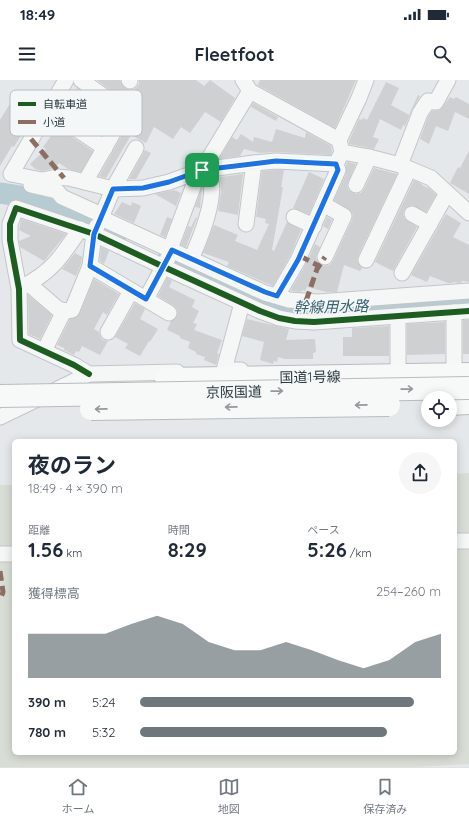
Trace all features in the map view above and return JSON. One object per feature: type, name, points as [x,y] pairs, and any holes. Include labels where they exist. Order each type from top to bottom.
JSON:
[{"type":"highway","name":"国道1号線","points":[[3,401],[107,384],[166,379],[464,368]]},
{"type":"highway","name":"京阪国道","points":[[3,401],[469,388]]},
{"type":"highway","name":"京阪国道","points":[[3,401],[421,404]]},
{"type":"highway","points":[[457,404],[469,403]]},
{"type":"street","points":[[60,90],[66,80]]},
{"type":"street","points":[[81,80],[95,90]]},
{"type":"street","points":[[277,296],[298,260],[338,170],[339,152],[366,80]]},
{"type":"street","points":[[366,260],[405,167],[420,114],[428,101],[436,102],[448,80]]},
{"type":"street","points":[[146,299],[168,257],[203,170],[246,85],[339,152]]},
{"type":"street","points":[[33,136],[11,174],[42,180],[57,177],[69,178],[113,189],[143,188],[169,182],[203,170],[339,152],[369,157],[405,167],[431,178],[469,213]]},
{"type":"street","points":[[87,136],[105,148]]},
{"type":"street","points":[[85,182],[111,136]]},
{"type":"street","points":[[24,286],[58,309],[64,311],[72,310],[90,266],[95,225],[136,148]]},
{"type":"street","points":[[356,184],[369,157]]},
{"type":"street","points":[[246,224],[254,163]]},
{"type":"street","points":[[191,259],[201,236],[212,195],[211,180],[203,170]]},
{"type":"street","points":[[31,185],[57,191],[95,225]]},
{"type":"street","points":[[402,273],[447,193]]},
{"type":"street","points":[[323,204],[344,216],[325,257]]},
{"type":"street","points":[[88,374],[74,365],[20,340],[24,286],[10,240],[10,224],[16,208],[95,225],[168,257],[242,303],[279,318],[314,322],[469,311]]},
{"type":"street","points":[[412,214],[430,224]]},
{"type":"street","points":[[294,217],[314,226]]},
{"type":"street","points":[[24,286],[37,280],[54,266],[65,253],[95,225]]},
{"type":"street","points":[[168,257],[191,259],[265,292],[289,300],[318,302],[469,291]]},
{"type":"street","points":[[90,266],[169,313]]},
{"type":"street","points":[[108,332],[131,291]]},
{"type":"street","points":[[224,370],[242,303]]},
{"type":"street","points":[[44,351],[64,311]]},
{"type":"street","points":[[0,416],[88,374],[398,367],[464,368],[454,312]]},
{"type":"street","points":[[398,316],[398,367]]},
{"type":"street","points":[[457,541],[469,540]]},
{"type":"street","points":[[0,554],[12,554]]},
{"type":"shaded area","points":[[469,473],[469,764],[417,767],[0,767],[0,485],[12,485],[12,755],[457,755],[457,474]]},
{"type":"building","points":[[97,80],[120,80],[123,86],[128,90],[111,90]]},
{"type":"building","points":[[139,80],[196,80],[204,86],[210,80],[235,98],[221,122],[205,112],[190,133],[181,127],[173,139],[154,127],[146,143],[133,136],[142,136],[142,90],[133,90],[139,84]]},
{"type":"building","points":[[260,80],[356,80],[335,128],[258,85]]},
{"type":"building","points":[[386,82],[399,88],[391,105],[409,115],[418,95],[420,96],[405,126],[403,125],[401,130],[380,119],[373,137],[379,139],[374,149],[349,144],[359,119],[362,120],[363,118],[367,120]]},
{"type":"building","points":[[450,97],[454,99],[456,97],[469,104],[469,119],[455,112],[448,131],[436,126],[429,144],[420,139],[428,117],[432,111],[440,110]]},
{"type":"building","points":[[253,103],[278,117],[276,121],[251,107]]},
{"type":"building","points":[[10,104],[10,136],[21,136],[14,147],[12,146],[0,166],[0,120]]},
{"type":"building","points":[[276,129],[305,138],[306,132],[331,146],[331,155],[276,152],[260,153],[244,149],[240,156],[219,159],[232,137],[237,140],[241,134],[253,142],[254,137],[272,142]]},
{"type":"building","points":[[51,136],[70,136],[93,151],[81,172],[68,169],[59,163],[55,168],[42,171],[35,169],[30,164],[46,149],[43,147]]},
{"type":"building","points":[[130,136],[106,178],[99,176],[121,137]]},
{"type":"building","points":[[145,150],[151,153],[136,179],[129,179]]},
{"type":"building","points":[[469,151],[469,194],[450,183],[458,167],[460,168]]},
{"type":"building","points":[[347,162],[356,164],[347,185],[348,190],[356,194],[361,193],[364,189],[374,168],[397,174],[358,256],[357,261],[362,268],[360,271],[344,265],[337,292],[327,292],[307,287],[305,291],[292,291],[291,290],[306,264],[315,244],[320,247],[316,257],[318,262],[325,266],[330,265],[352,220],[353,215],[351,211],[334,200],[346,174]]},
{"type":"building","points":[[284,170],[281,187],[283,187],[272,250],[274,251],[287,222],[301,230],[290,256],[273,286],[227,266],[229,262],[203,253],[214,225],[238,235],[235,241],[257,250],[269,224],[265,223],[266,219],[256,217],[262,171]]},
{"type":"building","points":[[309,172],[324,179],[309,214],[293,208]]},
{"type":"building","points":[[243,174],[238,215],[218,211],[221,191],[220,177]]},
{"type":"building","points":[[414,180],[430,189],[436,195],[426,212],[412,205],[404,210],[403,215],[405,219],[417,227],[393,271],[375,262]]},
{"type":"building","points":[[202,188],[200,208],[195,207]]},
{"type":"building","points":[[174,190],[181,193],[176,206],[155,194]]},
{"type":"building","points":[[122,202],[131,206],[132,202],[141,206],[134,223],[114,214]]},
{"type":"building","points":[[446,214],[461,223],[453,237],[469,245],[469,282],[462,281],[461,283],[448,283],[430,276],[427,282],[411,275]]},
{"type":"building","points":[[167,217],[172,219],[165,237],[160,235]]},
{"type":"building","points":[[196,217],[197,218],[186,247],[181,245],[188,226],[191,227]]},
{"type":"building","points":[[327,217],[332,220],[328,229],[323,226]]},
{"type":"building","points":[[21,219],[66,234],[44,261],[20,247],[19,241],[31,236],[19,230]]},
{"type":"building","points":[[101,247],[109,251],[104,264],[100,261]]},
{"type":"building","points":[[75,253],[82,257],[76,276],[62,269]]},
{"type":"building","points":[[167,278],[172,281],[169,287],[195,300],[192,307],[199,311],[193,323],[197,324],[194,330],[222,340],[217,353],[219,354],[216,365],[204,360],[205,357],[196,354],[196,352],[188,348],[190,342],[167,330],[171,321],[176,318],[178,313],[174,306],[158,296]]},
{"type":"building","points":[[94,279],[119,294],[107,315],[103,312],[94,329],[99,332],[103,340],[108,341],[100,355],[82,346],[79,352],[76,351],[74,355],[57,345],[70,319],[77,317],[80,313]]},
{"type":"building","points":[[28,295],[52,315],[40,339],[29,334]]},
{"type":"building","points":[[135,303],[145,309],[140,319],[158,329],[140,356],[125,348],[128,344],[115,337]]},
{"type":"building","points":[[247,319],[289,329],[286,340],[315,339],[316,352],[313,353],[313,359],[285,359],[278,357],[277,362],[274,361],[273,364],[260,360],[264,342],[242,336]]},
{"type":"building","points":[[463,320],[469,320],[469,354],[463,354]]},
{"type":"building","points":[[445,322],[445,354],[407,355],[407,324]]},
{"type":"building","points":[[389,326],[389,356],[343,356],[343,337],[352,337],[352,328]]},
{"type":"waterway","name":"幹線用水路","points":[[0,193],[45,200],[118,233]]},
{"type":"waterway","name":"幹線用水路","points":[[169,257],[259,300],[285,308],[310,311],[469,300]]},
{"type":"marked path","points":[[31,139],[64,178]]},
{"type":"marked path","points":[[300,256],[319,266]]},
{"type":"marked path","points":[[306,301],[317,269],[325,257]]},
{"type":"marked path","points":[[0,571],[3,592],[0,600]]},
{"type":"cycle path","points":[[89,374],[74,365],[20,340],[19,289],[10,240],[10,224],[16,208],[94,234],[260,311],[279,318],[314,322],[469,311]]},
{"type":"route","points":[[276,161],[336,164],[338,170],[298,260],[277,296],[172,250],[146,299],[90,266],[94,234],[113,189],[143,188],[169,182],[202,170],[276,161]]}]
